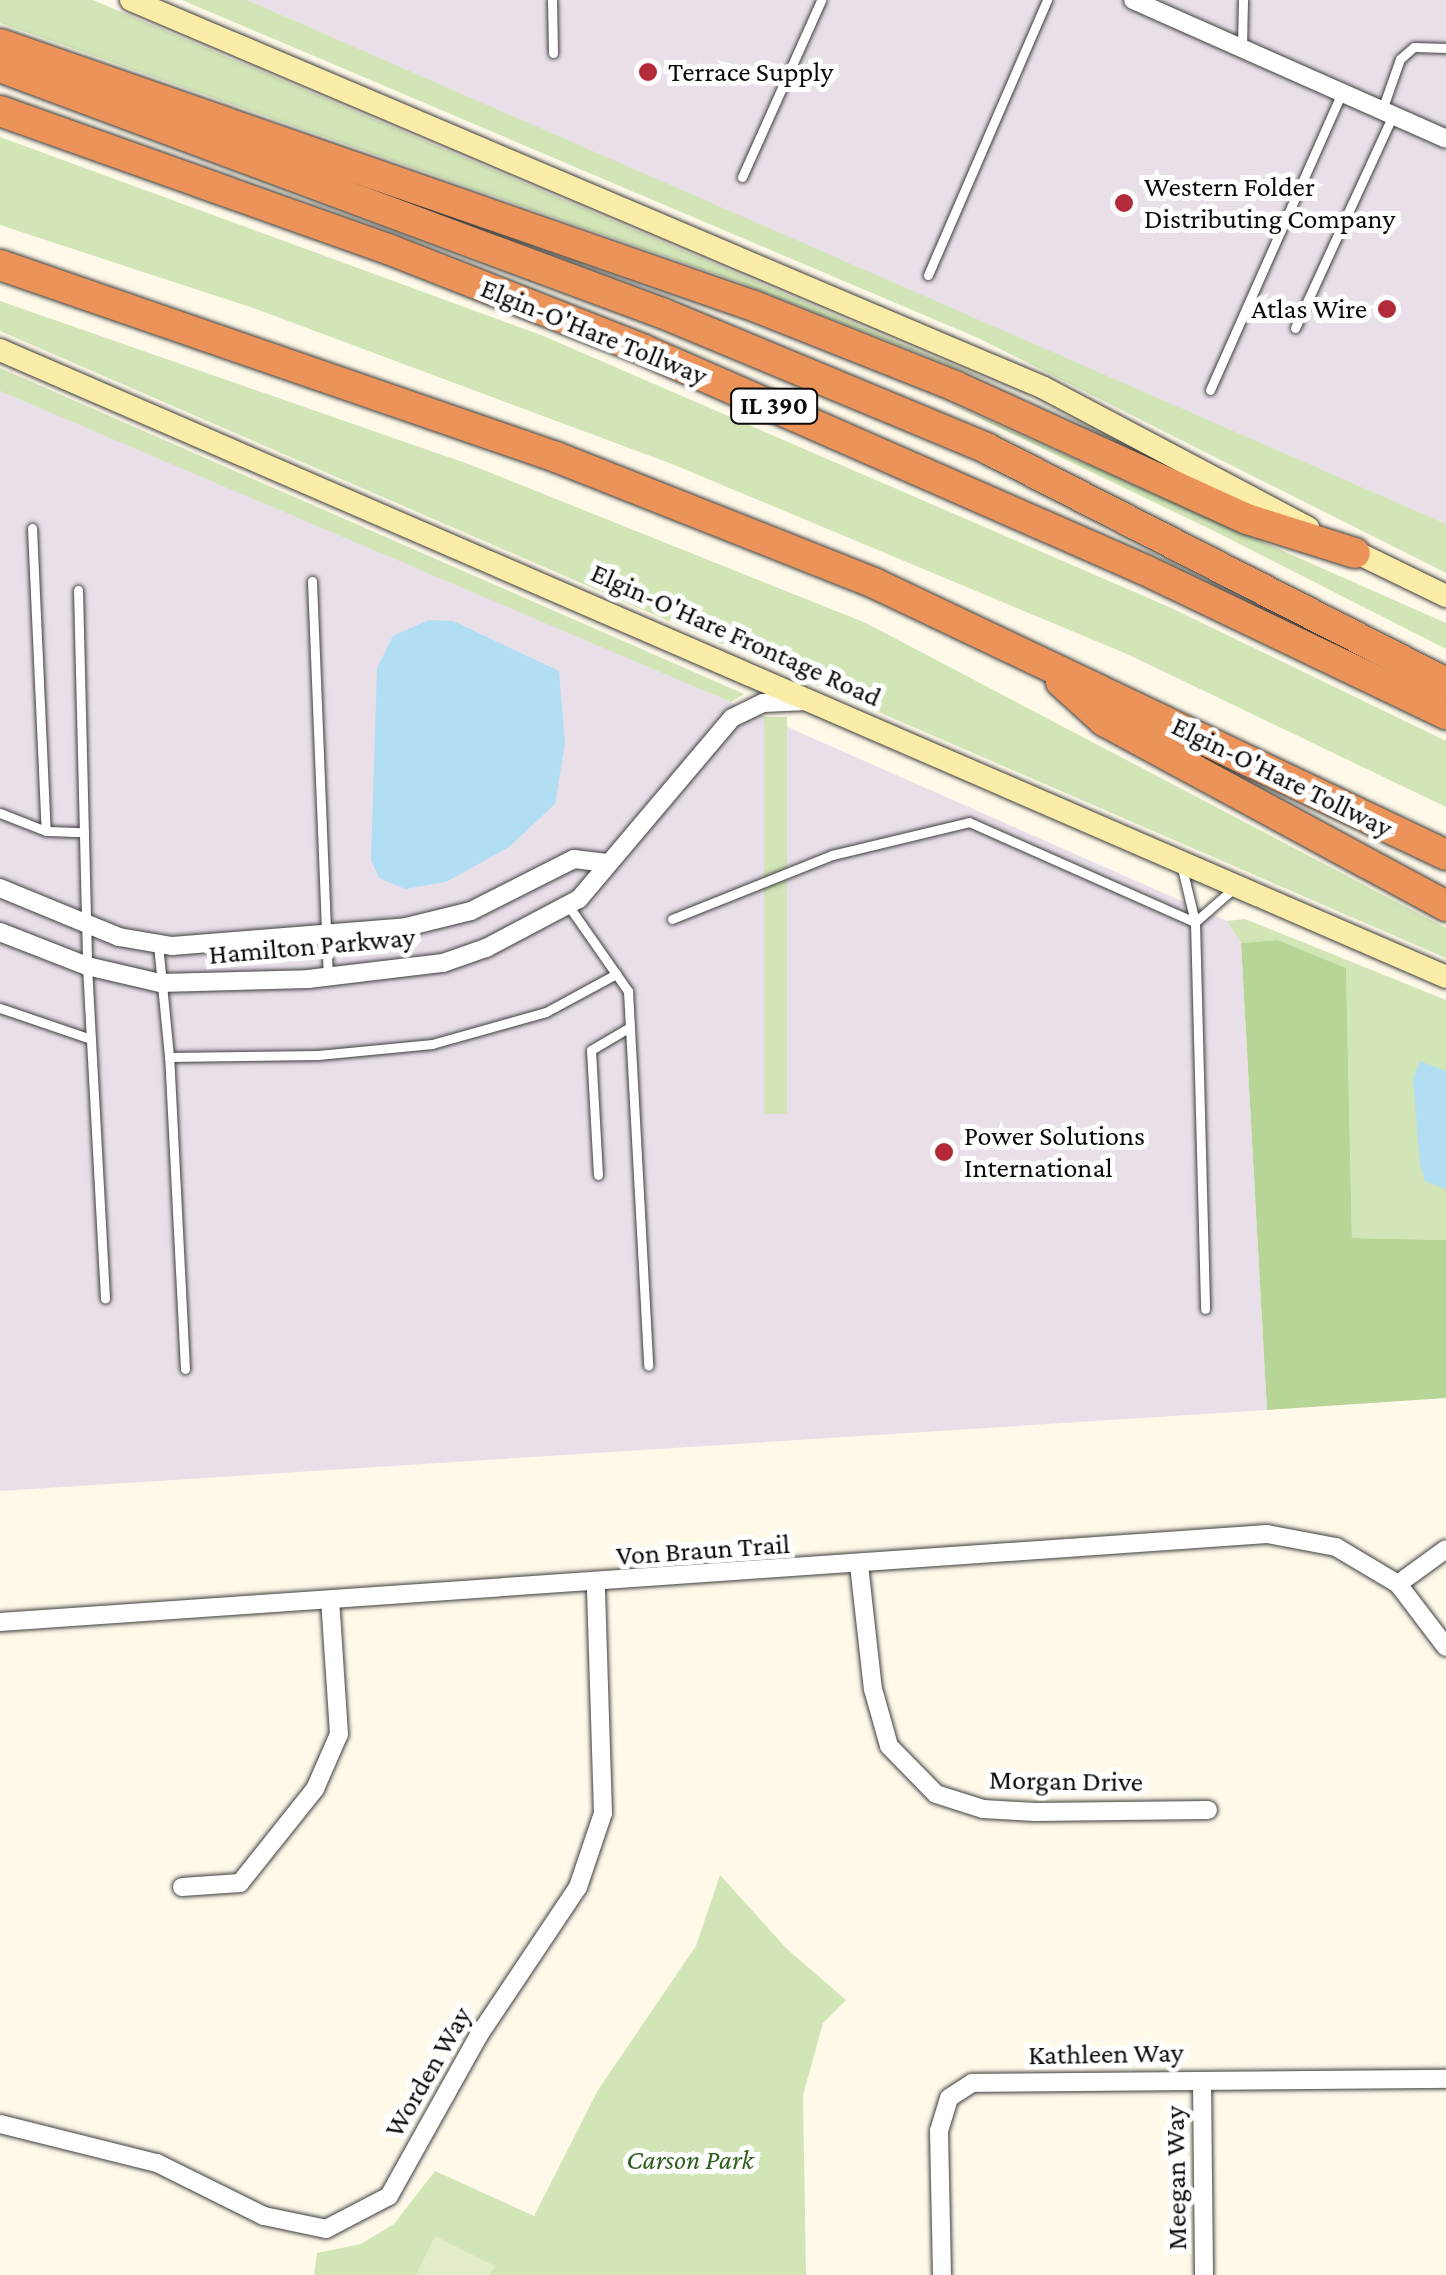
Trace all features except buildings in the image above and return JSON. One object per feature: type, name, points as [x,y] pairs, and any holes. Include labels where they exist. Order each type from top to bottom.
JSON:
[{"type":"highway","points":[[0,44],[754,306],[955,386],[1247,519],[1355,553]]},
{"type":"highway","points":[[0,68],[590,285],[988,449],[1446,683]]},
{"type":"highway","name":"Elgin-O'Hare Tollway","points":[[0,111],[388,249],[644,350],[1093,546],[1446,714]]},
{"type":"highway","name":"Elgin-O'Hare Tollway","points":[[0,265],[556,457],[874,583],[1446,855]]},
{"type":"highway","points":[[1036,660],[1104,721],[1446,906]]},
{"type":"main road","points":[[131,0],[1044,388],[1355,553],[1446,596]]},
{"type":"main road","name":"Elgin-O'Hare Frontage Road","points":[[0,350],[1446,976]]},
{"type":"street","points":[[1134,0],[1446,139]]},
{"type":"street","name":"Hamilton Parkway","points":[[0,932],[87,966],[160,983],[328,977],[443,963],[568,905],[732,718],[763,703],[815,700]]},
{"type":"street","name":"Hamilton Parkway","points":[[0,888],[86,925],[158,944],[324,938],[472,911],[574,859],[605,864]]},
{"type":"street","name":"Von Braun Trail","points":[[0,1622],[596,1586],[1267,1534],[1336,1546],[1398,1584]]},
{"type":"street","points":[[1446,1549],[1398,1584],[1446,1647]]},
{"type":"street","name":"Morgan Drive","points":[[859,1565],[873,1689],[889,1746],[936,1794],[983,1809],[1208,1810]]},
{"type":"street","name":"Worden Way","points":[[0,2124],[157,2164],[264,2216],[326,2229],[388,2196],[479,2035],[578,1887],[597,1832],[606,1753],[596,1586]]},
{"type":"street","points":[[182,1887],[240,1883],[315,1789],[340,1734],[330,1600]]},
{"type":"street","name":"Kathleen Way","points":[[942,2275],[939,2131],[949,2098],[972,2083],[1446,2080]]},
{"type":"street","name":"Meegan Way","points":[[1202,2081],[1204,2275]]},
{"type":"lane","points":[[552,0],[554,52]]},
{"type":"lane","points":[[742,178],[821,0]]},
{"type":"lane","points":[[928,274],[1047,0]]},
{"type":"lane","points":[[1242,0],[1242,48]]},
{"type":"lane","points":[[1296,328],[1388,113],[1400,59],[1414,47],[1446,48]]},
{"type":"lane","points":[[1210,390],[1342,92]]},
{"type":"lane","points":[[32,528],[46,831]]},
{"type":"lane","points":[[312,580],[328,977]]},
{"type":"lane","points":[[78,590],[87,966],[104,1299]]},
{"type":"lane","points":[[0,813],[46,831],[84,832]]},
{"type":"lane","points":[[672,920],[832,855],[969,822],[1195,922]]},
{"type":"lane","points":[[1180,861],[1195,922],[1205,1309]]},
{"type":"lane","points":[[1195,922],[1237,885]]},
{"type":"lane","points":[[568,905],[628,991],[648,1365]]},
{"type":"lane","points":[[158,944],[169,1058],[185,1369]]},
{"type":"lane","points":[[169,1058],[318,1055],[432,1044],[546,1012],[616,974]]},
{"type":"lane","points":[[0,1008],[91,1039]]},
{"type":"lane","points":[[598,1175],[591,1050],[630,1028]]},
{"type":"shaded area","points":[[247,0],[1446,0],[1446,524],[921,296]]},
{"type":"shaded area","points":[[0,391],[538,617],[1227,921],[1241,943],[1267,1410],[0,1491]]},
{"type":"green space","points":[[0,0],[93,0],[1000,385],[730,279],[0,23]]},
{"type":"green space","points":[[182,0],[247,0],[1446,524],[1446,573],[978,338]]},
{"type":"green space","points":[[0,137],[541,335],[1169,607],[1446,741],[1446,807],[1127,654],[672,464],[253,308],[0,225]]},
{"type":"green space","points":[[0,301],[471,465],[866,623],[1446,928],[1446,958],[0,331]]},
{"type":"green space","points":[[0,368],[744,694],[731,702],[0,391]]},
{"type":"green space","points":[[944,401],[1446,623],[1446,649],[1220,534]]},
{"type":"green space","points":[[764,717],[787,717],[787,1114],[764,1114]]},
{"type":"green space","points":[[1245,919],[1446,1000],[1446,1240],[1352,1238],[1346,968],[1278,940],[1241,943],[1227,921]]},
{"type":"green space","points":[[1278,940],[1346,968],[1352,1238],[1446,1240],[1446,1398],[1267,1410],[1241,943]]},
{"type":"green space","name":"Carson Park","points":[[720,1875],[787,1949],[846,2000],[823,2023],[803,2095],[806,2275],[314,2275],[317,2253],[361,2244],[394,2224],[435,2171],[534,2216],[598,2090],[696,1946]]},
{"type":"green space","points":[[435,2236],[495,2266],[490,2275],[416,2275]]},
{"type":"water","points":[[429,620],[453,621],[559,671],[565,743],[555,804],[509,847],[446,882],[405,889],[379,878],[371,860],[377,668],[393,636]]},
{"type":"water","points":[[1420,1061],[1446,1071],[1446,1189],[1425,1181],[1420,1165],[1413,1079]]},
{"type":"place","name":"Terrace Supply","points":[[648,72]]},
{"type":"place","name":"Western Folder Distributing Company","points":[[1124,203]]},
{"type":"place","name":"Atlas Wire","points":[[1387,309]]},
{"type":"place","name":"Power Solutions International","points":[[944,1152]]}]
